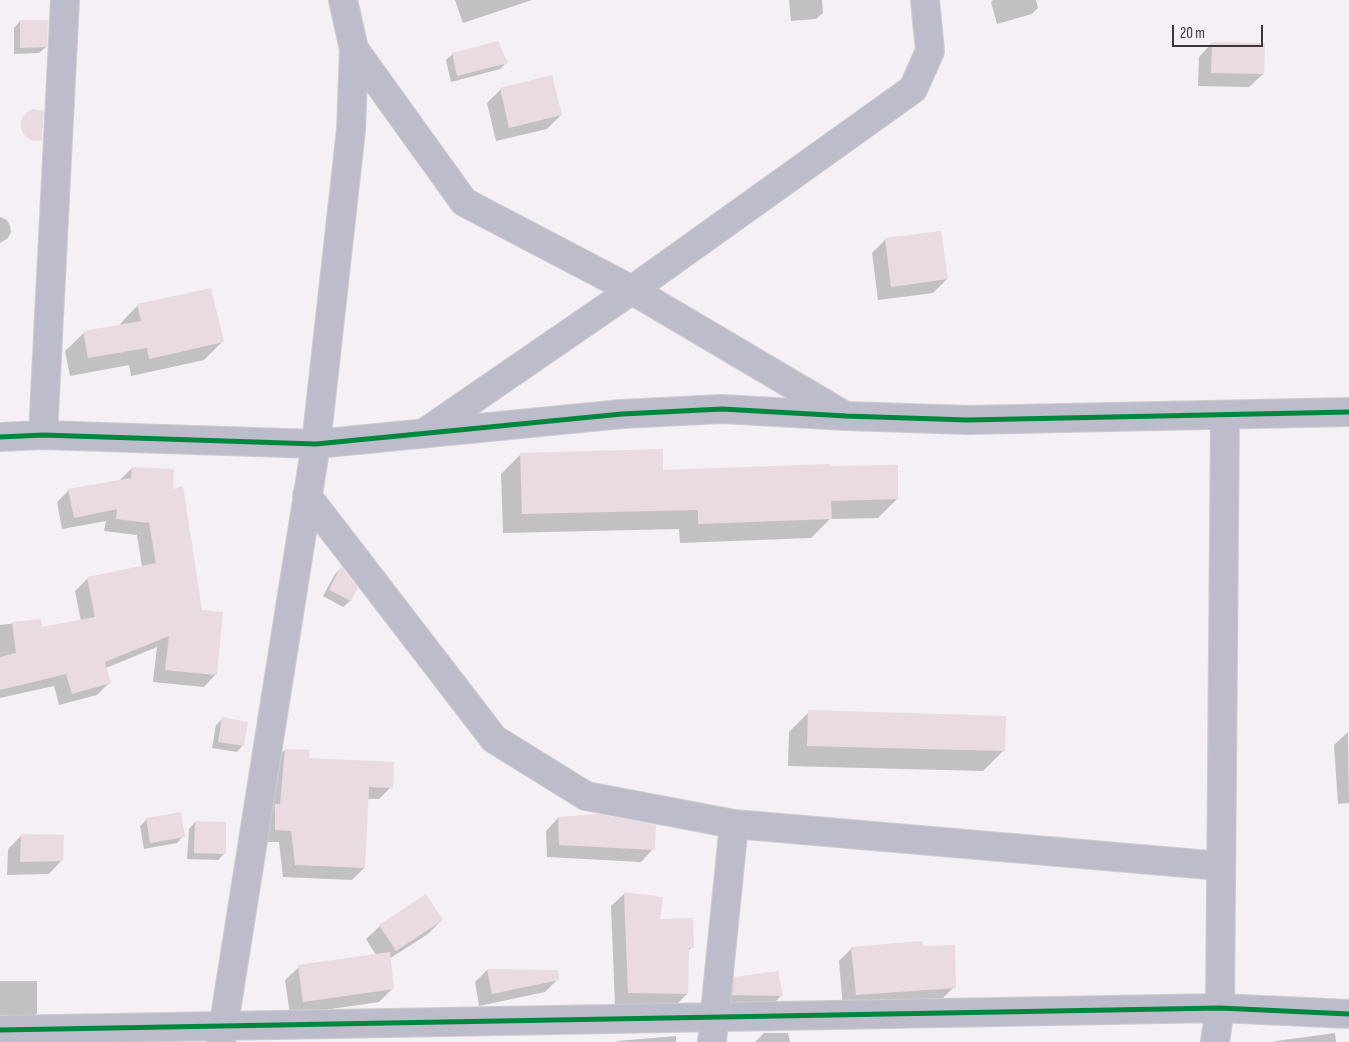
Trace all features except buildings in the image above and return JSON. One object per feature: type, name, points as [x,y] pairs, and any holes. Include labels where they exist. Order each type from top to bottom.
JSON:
[{"type":"street","points":[[43,435],[65,0]]},
{"type":"street","points":[[222,1034],[316,444],[351,130],[354,49],[343,0]]},
{"type":"street","points":[[423,433],[632,290],[913,89],[930,50],[925,0]]},
{"type":"street","points":[[354,49],[464,202],[632,290],[846,416]]},
{"type":"street","points":[[0,437],[43,435],[316,444],[622,414],[722,409],[968,420],[1349,412]]},
{"type":"street","points":[[1215,1042],[1220,1008],[1225,415]]},
{"type":"street","points":[[307,496],[494,739],[586,796],[734,824],[1221,866]]},
{"type":"street","points":[[713,1030],[734,824]]},
{"type":"street","points":[[0,1030],[222,1034],[713,1030],[1220,1008],[1349,1014]]},
{"type":"cycle path","points":[[0,437],[43,435],[316,444],[622,414],[722,409],[968,420],[1349,412]]},
{"type":"cycle path","points":[[0,1030],[1220,1008],[1349,1014]]}]
